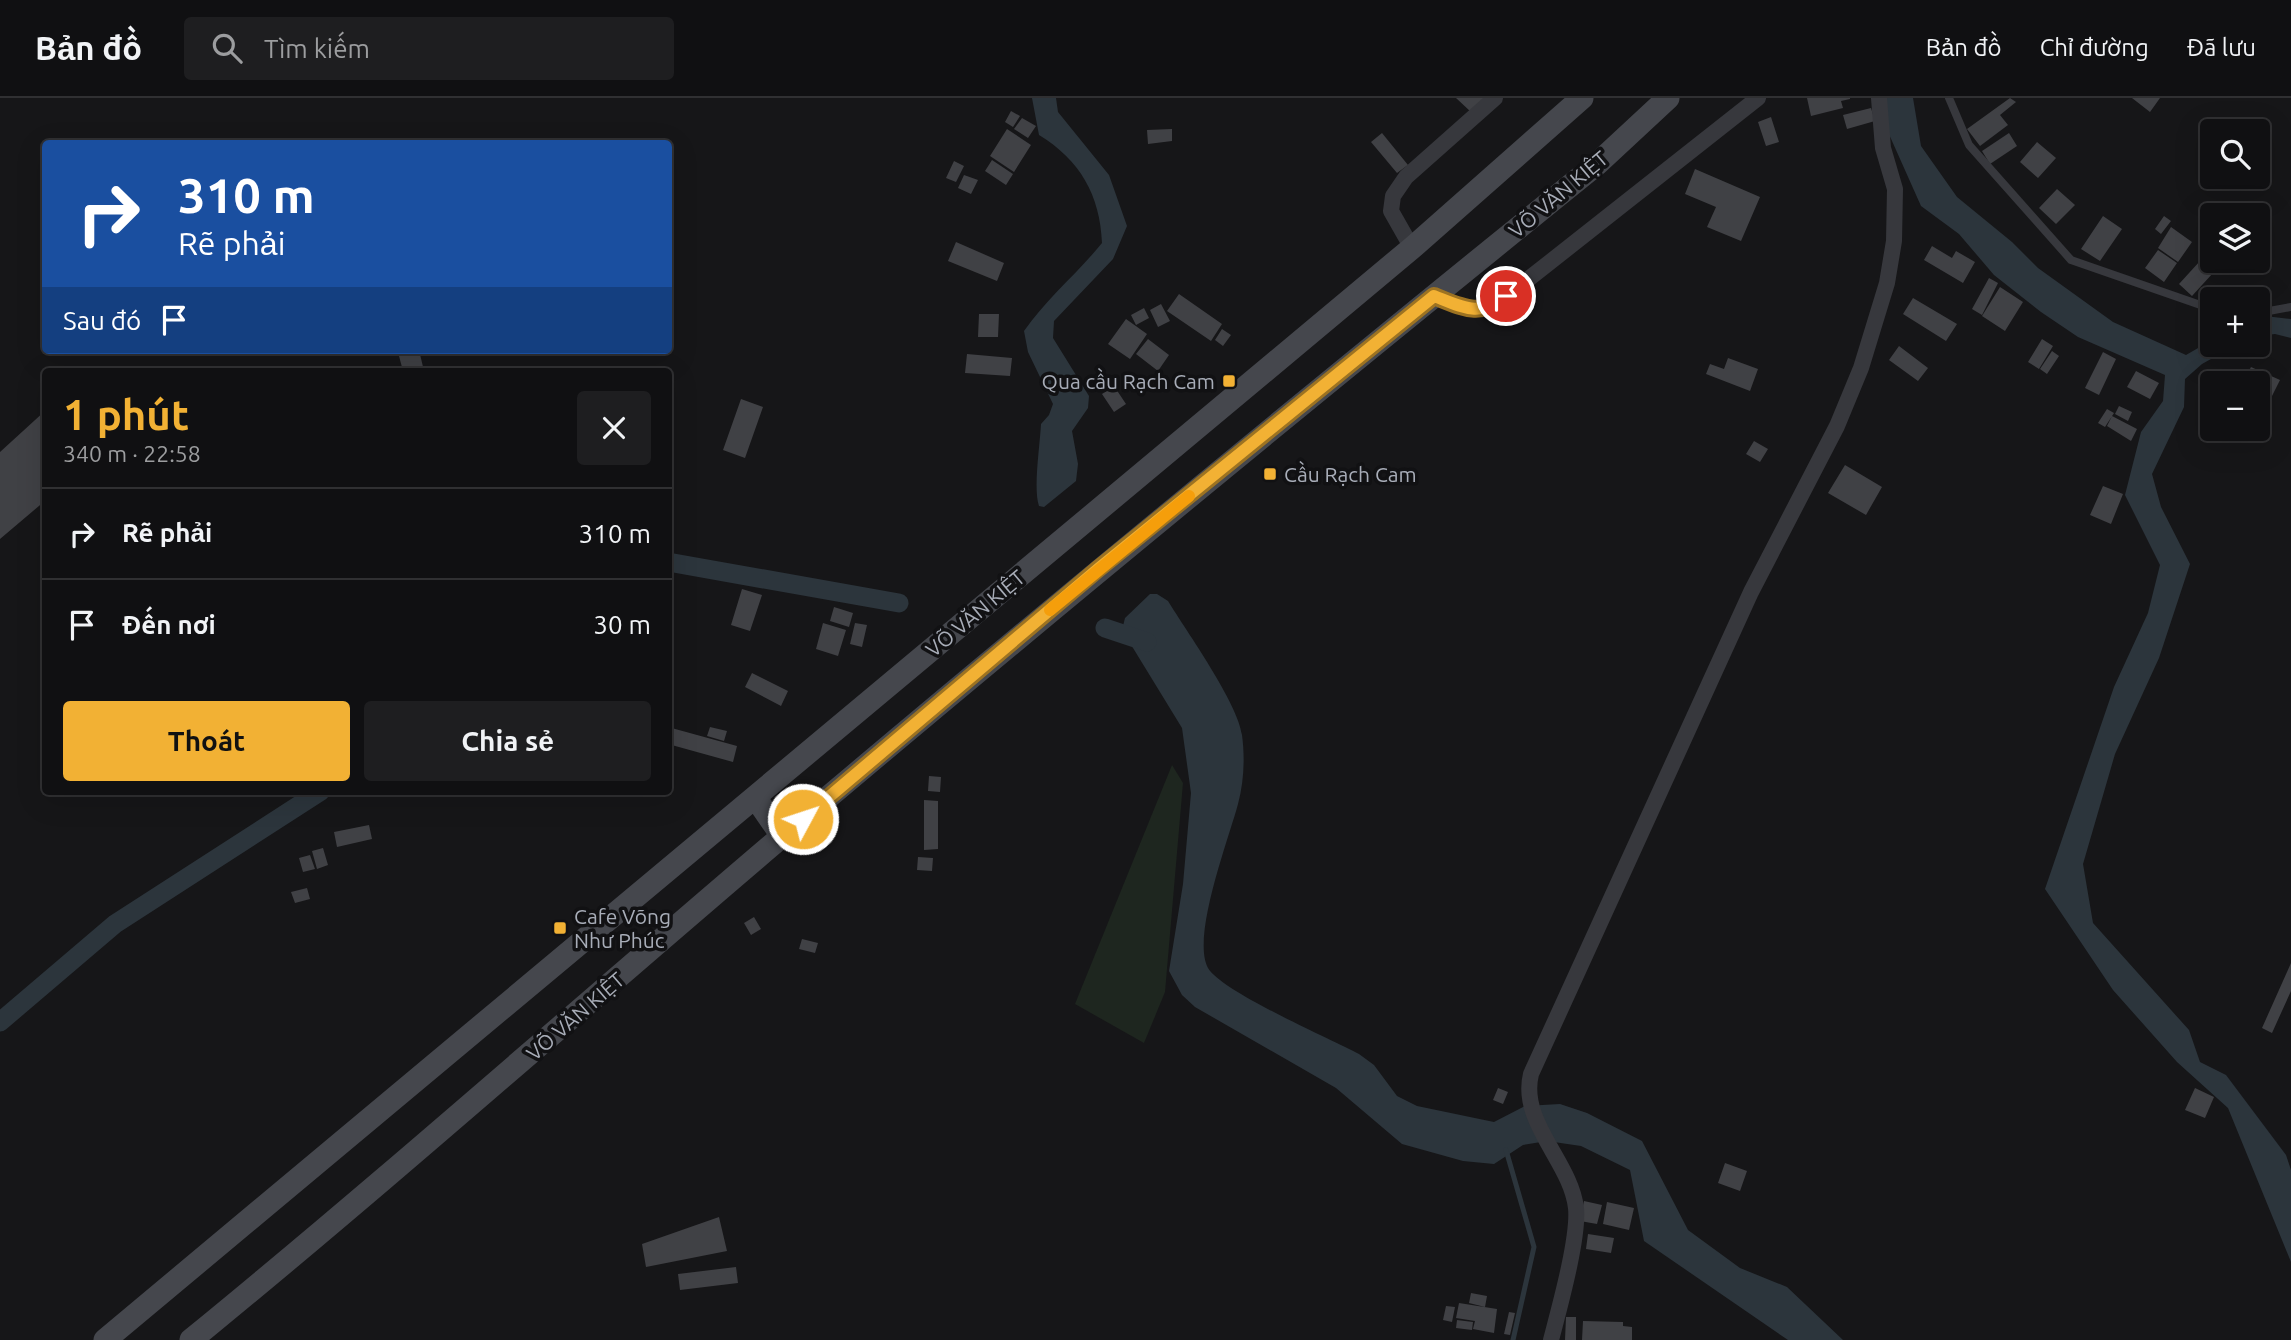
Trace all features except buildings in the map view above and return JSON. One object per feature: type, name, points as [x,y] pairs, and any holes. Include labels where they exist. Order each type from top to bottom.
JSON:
[{"type":"main road","name":"VÕ VĂN KIỆT","points":[[105,1340],[1412,248],[1582,98]]},
{"type":"main road","name":"VÕ VĂN KIỆT","points":[[191,1340],[349,1211],[782,836],[1098,569],[1597,164],[1668,98]]},
{"type":"main road","points":[[755,797],[782,836]]},
{"type":"street","points":[[1412,248],[1391,211],[1396,188],[1495,98]]},
{"type":"street","points":[[1434,296],[1461,307],[1479,310],[1493,307],[1758,98]]},
{"type":"street","points":[[1551,1340],[1576,1210],[1569,1185],[1530,1097],[1529,1081],[1536,1060],[1751,592],[1787,517],[1837,426],[1868,346],[1887,283],[1896,199],[1883,148],[1879,98]]},
{"type":"lane","points":[[1949,98],[1969,145],[2071,260],[2200,305]]},
{"type":"lane","points":[[2270,311],[2291,307]]},
{"type":"shaded area","points":[[1032,98],[1056,98],[1058,112],[1109,175],[1127,226],[1113,259],[1054,321],[1053,338],[1089,396],[1088,408],[1072,431],[1078,464],[1076,481],[1044,507],[1039,506],[1037,498],[1037,466],[1041,424],[1049,415],[1053,404],[1028,352],[1024,331],[1102,243],[1092,194],[1085,180],[1066,156],[1039,135]]},
{"type":"shaded area","points":[[1881,98],[1913,98],[1921,146],[1957,197],[2012,242],[2038,268],[2113,322],[2186,355],[2200,347],[2200,357],[2215,357],[2185,379],[2184,407],[2152,474],[2161,507],[2190,564],[2159,658],[2115,754],[2083,864],[2093,923],[2189,1030],[2200,1062],[2226,1075],[2286,1155],[2291,1170],[2291,1262],[2228,1108],[2177,1062],[2113,990],[2045,889],[2114,687],[2148,613],[2160,565],[2125,495],[2141,432],[2163,401],[2165,375],[2078,337],[1994,275],[1959,234],[1921,206],[1888,132]]},
{"type":"shaded area","points":[[2270,317],[2291,319],[2291,338],[2270,335]]},
{"type":"shaded area","points":[[1150,594],[1157,594],[1168,601],[1222,687],[1242,735],[1243,770],[1240,796],[1213,887],[1204,934],[1204,953],[1208,968],[1217,978],[1254,1002],[1359,1054],[1374,1065],[1397,1096],[1417,1106],[1494,1122],[1525,1106],[1560,1104],[1587,1113],[1642,1141],[1688,1230],[1740,1268],[1787,1287],[1843,1340],[1788,1340],[1644,1241],[1630,1170],[1581,1146],[1547,1141],[1523,1145],[1494,1164],[1463,1161],[1402,1144],[1336,1088],[1195,1007],[1182,995],[1169,971],[1183,884],[1191,793],[1182,728],[1122,630],[1125,618]]},
{"type":"shaded area","points":[[1172,765],[1183,783],[1165,992],[1144,1043],[1075,1004]]},
{"type":"waterway","points":[[672,563],[899,603]]},
{"type":"waterway","points":[[1105,628],[1147,642]]},
{"type":"waterway","points":[[0,1022],[115,924],[315,795]]},
{"type":"waterway","points":[[1506,1150],[1534,1247],[1513,1340]]},
{"type":"slow traffic","points":[[1050,610],[1189,496]]},
{"type":"place","name":"Qua cầu Rạch Cam","points":[[1229,381]]},
{"type":"place","name":"Cầu Rạch Cam","points":[[1270,474]]},
{"type":"place","name":"Cafe Võng Như Phúc","points":[[560,928]]},
{"type":"route","points":[[803,819],[1098,569],[1434,296],[1461,307],[1479,310],[1493,307],[1506,296]]}]
